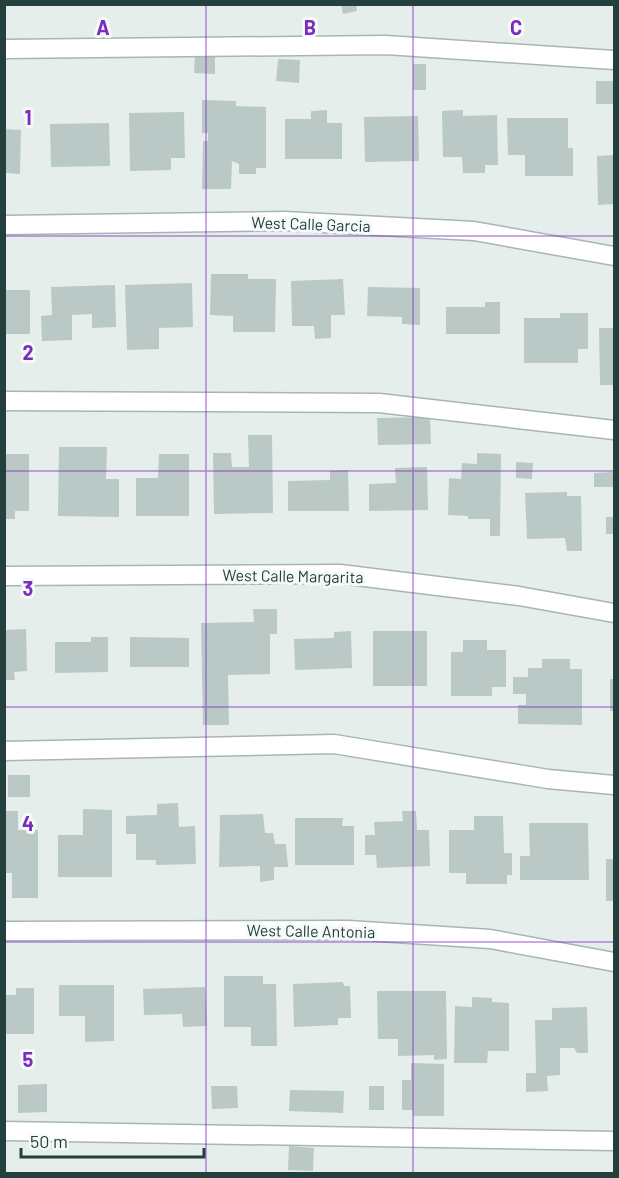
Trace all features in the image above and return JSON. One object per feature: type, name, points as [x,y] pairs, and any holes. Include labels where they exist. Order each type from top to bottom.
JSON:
[{"type":"street","points":[[4,49],[386,45],[615,60]]},
{"type":"street","name":"West Calle Garcia","points":[[4,225],[284,221],[474,231],[615,256]]},
{"type":"street","points":[[4,401],[379,403],[615,430]]},
{"type":"street","name":"West Calle Margarita","points":[[4,576],[340,574],[519,596],[615,614]]},
{"type":"street","points":[[4,751],[334,744],[548,779],[615,785]]},
{"type":"street","name":"West Calle Antonia","points":[[4,931],[348,930],[490,939],[615,962]]},
{"type":"street","points":[[4,1131],[615,1141]]},
{"type":"building","points":[[341,4],[356,4],[357,11],[343,14]]},
{"type":"building","points":[[195,54],[215,55],[215,74],[194,73]]},
{"type":"building","points":[[278,59],[300,60],[299,83],[276,81]]},
{"type":"building","points":[[413,64],[426,64],[426,90],[413,90]]},
{"type":"building","points":[[596,81],[614,81],[614,104],[596,104]]},
{"type":"building","points":[[202,100],[236,101],[236,106],[266,107],[266,168],[256,168],[256,174],[239,174],[239,164],[232,161],[231,189],[202,189],[203,141],[208,141],[208,133],[202,133]]},
{"type":"building","points":[[327,110],[327,123],[342,123],[342,159],[285,159],[285,119],[311,119],[311,111]]},
{"type":"building","points":[[463,110],[463,116],[497,115],[498,165],[485,165],[485,173],[463,173],[462,157],[443,157],[442,111]]},
{"type":"building","points":[[184,112],[185,158],[171,158],[171,170],[130,171],[129,113]]},
{"type":"building","points":[[418,116],[419,161],[365,162],[364,117]]},
{"type":"building","points":[[507,118],[568,118],[568,148],[573,148],[573,176],[525,176],[525,155],[508,155]]},
{"type":"building","points":[[109,123],[110,166],[51,167],[50,124]]},
{"type":"building","points":[[4,129],[21,130],[20,174],[6,173]]},
{"type":"building","points":[[614,155],[614,204],[598,205],[597,156]]},
{"type":"building","points":[[211,274],[248,274],[248,279],[276,279],[275,332],[233,332],[233,316],[210,315]]},
{"type":"building","points":[[343,279],[345,315],[331,315],[331,338],[315,339],[314,326],[292,326],[291,281]]},
{"type":"building","points":[[192,283],[193,327],[159,328],[159,349],[127,350],[125,285]]},
{"type":"building","points":[[115,285],[116,327],[92,328],[92,314],[72,315],[72,340],[42,341],[41,316],[52,315],[51,287]]},
{"type":"building","points":[[368,287],[420,288],[420,325],[402,324],[402,317],[367,316]]},
{"type":"building","points":[[4,290],[30,290],[30,334],[4,334]]},
{"type":"building","points":[[485,302],[500,302],[500,334],[446,334],[446,307],[485,307]]},
{"type":"building","points":[[560,313],[588,313],[588,349],[578,349],[578,363],[524,363],[524,318],[560,318]]},
{"type":"building","points":[[599,328],[614,328],[614,385],[600,385]]},
{"type":"building","points":[[430,417],[431,444],[378,445],[377,418]]},
{"type":"building","points":[[248,435],[272,435],[273,513],[214,514],[213,453],[231,453],[232,467],[249,467]]},
{"type":"building","points":[[59,447],[107,447],[106,479],[119,479],[119,517],[58,516]]},
{"type":"building","points":[[477,453],[501,454],[500,536],[490,536],[490,519],[468,519],[468,516],[448,515],[449,478],[461,479],[462,463],[477,464]]},
{"type":"building","points":[[4,454],[29,454],[29,511],[15,511],[15,519],[4,519]]},
{"type":"building","points":[[159,454],[189,454],[189,516],[136,516],[136,478],[158,478]]},
{"type":"building","points":[[516,462],[533,463],[532,479],[516,478]]},
{"type":"building","points":[[427,467],[428,510],[369,511],[369,484],[396,483],[395,468]]},
{"type":"building","points":[[348,470],[349,511],[288,511],[288,481],[330,480],[330,471]]},
{"type":"building","points":[[614,472],[614,487],[594,487],[594,473]]},
{"type":"building","points":[[567,492],[567,496],[581,496],[582,551],[567,551],[565,538],[527,539],[525,493]]},
{"type":"building","points":[[606,517],[614,517],[614,534],[606,534]]},
{"type":"building","points":[[253,609],[277,609],[277,634],[270,634],[270,674],[228,675],[229,725],[203,725],[201,623],[254,622]]},
{"type":"building","points":[[26,629],[27,671],[14,672],[15,680],[4,680],[4,630]]},
{"type":"building","points":[[351,631],[352,668],[295,670],[294,639],[334,638],[334,632]]},
{"type":"building","points":[[373,631],[427,631],[427,686],[373,686]]},
{"type":"building","points":[[91,637],[108,637],[108,672],[55,673],[55,642],[91,642]]},
{"type":"building","points":[[130,637],[189,638],[189,667],[130,667]]},
{"type":"building","points":[[463,640],[487,640],[487,650],[506,650],[506,687],[492,687],[492,696],[451,696],[451,652],[463,652]]},
{"type":"building","points":[[542,659],[570,659],[570,669],[582,669],[582,725],[518,724],[518,705],[526,705],[526,694],[513,694],[513,677],[528,677],[528,668],[542,668]]},
{"type":"building","points":[[610,679],[614,679],[614,711],[610,711]]},
{"type":"building","points":[[8,775],[30,775],[30,797],[8,797]]},
{"type":"building","points":[[178,803],[179,827],[195,826],[196,864],[156,865],[156,860],[136,860],[136,834],[126,834],[126,816],[157,815],[157,804]]},
{"type":"building","points":[[83,809],[112,810],[112,877],[58,877],[58,835],[83,835]]},
{"type":"building","points":[[4,811],[18,811],[18,830],[38,830],[38,898],[12,898],[12,873],[4,873]]},
{"type":"building","points":[[402,811],[416,811],[417,830],[429,830],[430,866],[377,868],[376,855],[365,855],[365,835],[375,835],[374,822],[403,821]]},
{"type":"building","points":[[263,814],[265,833],[273,833],[275,844],[286,844],[288,867],[274,867],[274,880],[260,882],[260,866],[219,867],[220,815]]},
{"type":"building","points":[[474,816],[503,816],[504,853],[512,853],[512,875],[507,875],[507,884],[466,884],[466,873],[449,873],[449,830],[474,830]]},
{"type":"building","points":[[295,818],[343,818],[342,826],[354,826],[354,865],[295,865]]},
{"type":"building","points":[[529,823],[588,823],[589,880],[520,880],[520,856],[530,856]]},
{"type":"building","points":[[606,859],[614,859],[614,901],[606,901]]},
{"type":"building","points":[[224,976],[263,976],[263,984],[276,984],[277,1046],[251,1046],[251,1027],[224,1027]]},
{"type":"building","points":[[343,982],[344,986],[350,986],[351,1018],[338,1018],[338,1025],[294,1027],[293,984]]},
{"type":"building","points":[[59,985],[114,985],[114,1041],[85,1042],[85,1016],[59,1016]]},
{"type":"building","points":[[205,987],[207,1026],[183,1027],[182,1014],[144,1015],[143,989]]},
{"type":"building","points":[[16,988],[34,988],[34,1034],[5,1034],[5,995],[16,995]]},
{"type":"building","points":[[377,991],[446,991],[447,1059],[434,1060],[434,1055],[398,1056],[398,1039],[378,1039]]},
{"type":"building","points":[[472,997],[492,998],[492,1002],[509,1003],[509,1051],[488,1051],[487,1063],[454,1063],[455,1006],[472,1007]]},
{"type":"building","points":[[587,1007],[588,1053],[577,1053],[574,1048],[560,1048],[560,1075],[547,1076],[548,1091],[526,1092],[526,1073],[536,1073],[535,1020],[552,1020],[552,1008]]},
{"type":"building","points":[[411,1063],[444,1064],[444,1116],[413,1116],[413,1110],[402,1110],[402,1080],[411,1080]]},
{"type":"building","points":[[47,1084],[47,1112],[18,1113],[18,1085]]},
{"type":"building","points":[[211,1086],[237,1086],[238,1108],[212,1109]]},
{"type":"building","points":[[369,1086],[384,1086],[384,1110],[369,1110]]},
{"type":"building","points":[[290,1090],[344,1091],[343,1113],[289,1111]]},
{"type":"building","points":[[289,1146],[314,1148],[313,1171],[288,1170]]}]
